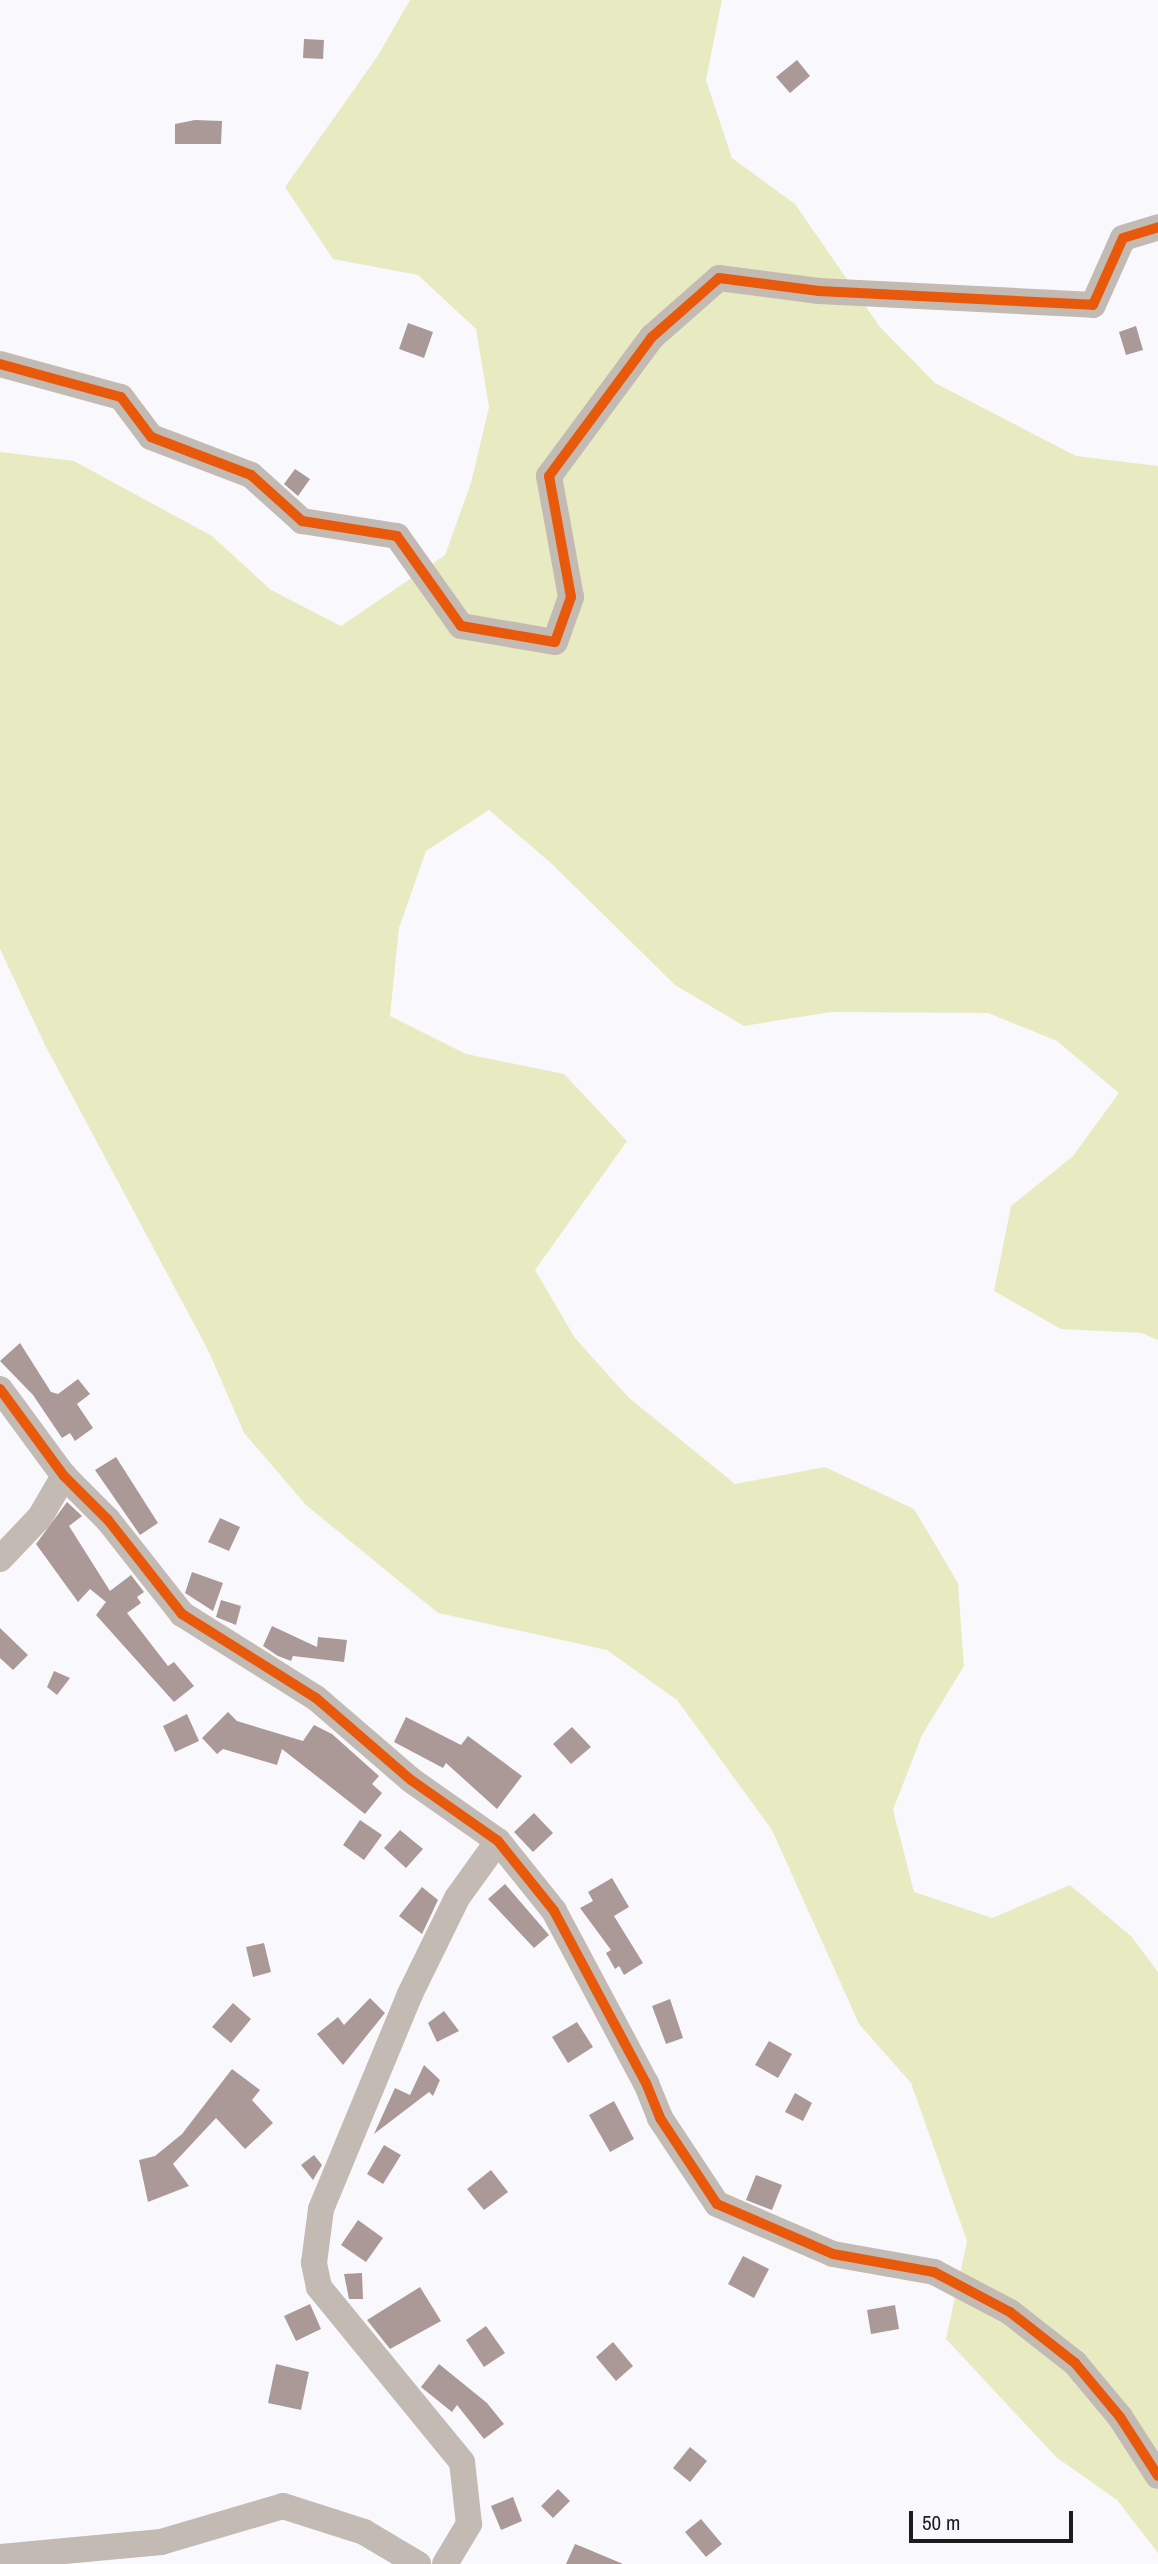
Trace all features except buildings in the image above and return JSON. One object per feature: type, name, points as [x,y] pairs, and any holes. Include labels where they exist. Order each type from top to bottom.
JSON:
[{"type":"street","points":[[0,363],[121,397],[151,437],[250,475],[302,521],[397,536],[461,626],[555,642],[571,597],[549,476],[652,337],[719,278],[818,291],[1093,305],[1122,238],[1158,227]]},
{"type":"street","points":[[0,1389],[64,1476],[108,1520],[182,1614],[316,1698],[411,1780],[498,1841],[554,1911],[646,2083],[660,2118],[717,2204],[833,2254],[934,2272],[1010,2312],[1075,2363],[1120,2417],[1158,2476]]},
{"type":"street","points":[[0,1559],[40,1517],[64,1476]]},
{"type":"street","points":[[445,2564],[469,2524],[462,2462],[318,2287],[314,2263],[321,2209],[410,1994],[457,1898],[498,1841]]},
{"type":"street","points":[[0,2557],[165,2553],[283,2506],[364,2532],[418,2564]]},
{"type":"green space","points":[[410,0],[722,0],[706,80],[732,158],[795,204],[880,327],[935,383],[1076,456],[1158,466],[1158,1340],[1142,1333],[1061,1329],[994,1291],[1011,1206],[1073,1156],[1119,1093],[1057,1041],[988,1013],[831,1012],[744,1026],[675,985],[553,865],[489,810],[426,851],[399,928],[390,1016],[466,1054],[564,1074],[627,1141],[535,1270],[575,1338],[628,1397],[735,1484],[825,1467],[914,1509],[958,1583],[964,1666],[922,1735],[893,1810],[914,1892],[992,1918],[1070,1885],[1132,1937],[1158,1972],[1158,2553],[1117,2500],[1056,2457],[946,2339],[967,2241],[911,2083],[859,2024],[772,1830],[677,1700],[607,1650],[438,1613],[306,1505],[244,1433],[209,1352],[45,1045],[0,949],[0,452],[74,461],[212,536],[271,590],[341,626],[445,555],[471,483],[489,407],[476,329],[418,275],[333,259],[285,187],[377,57]]},
{"type":"cycle path","points":[[0,364],[121,397],[151,437],[251,475],[302,521],[397,536],[461,626],[555,642],[571,597],[549,476],[652,337],[719,278],[819,291],[1093,305],[1123,238],[1158,227]]},
{"type":"cycle path","points":[[0,1389],[64,1476],[108,1520],[182,1614],[316,1698],[411,1780],[498,1841],[554,1911],[646,2083],[660,2118],[717,2204],[833,2254],[934,2272],[1010,2312],[1075,2363],[1120,2417],[1158,2476]]}]
